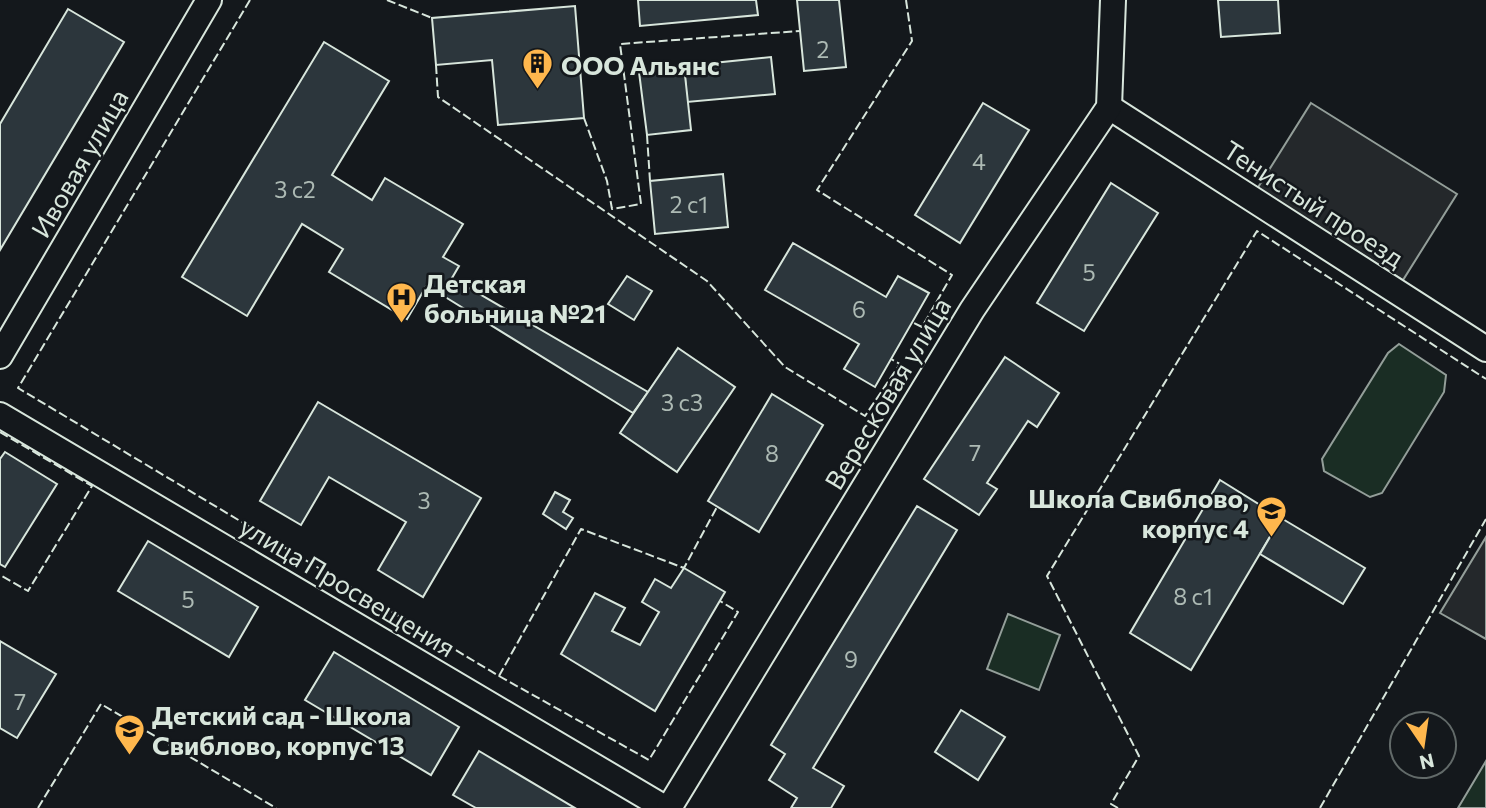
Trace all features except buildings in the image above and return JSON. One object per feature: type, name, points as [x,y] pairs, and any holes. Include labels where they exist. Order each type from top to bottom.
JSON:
[{"type":"street","name":"Ивовая улица","points":[[0,356],[209,0]]},
{"type":"street","points":[[1109,107],[1113,0]]},
{"type":"street","name":"Тенистый проезд","points":[[1109,107],[1486,349]]},
{"type":"street","name":"Вересковая улица","points":[[667,808],[972,310],[1109,107]]},
{"type":"street","name":"улица Просвещения","points":[[0,415],[667,808]]},
{"type":"green space","points":[[1399,344],[1446,375],[1444,392],[1382,493],[1370,497],[1324,471],[1322,459],[1388,353]]},
{"type":"green space","points":[[1008,614],[1060,635],[1039,690],[987,669]]},
{"type":"green space","points":[[1486,761],[1486,808],[1458,808]]},
{"type":"shaded area","points":[[1311,103],[1457,194],[1403,280],[1257,189]]},
{"type":"shaded area","points":[[1486,537],[1486,639],[1440,613]]},
{"type":"fence","points":[[250,0],[18,388],[499,676],[581,529],[684,568],[717,507]]},
{"type":"fence","points":[[387,0],[432,18]]},
{"type":"fence","points":[[906,0],[912,41],[817,190],[952,275],[922,327],[912,322]]},
{"type":"fence","points":[[584,118],[607,181],[612,209],[641,204],[620,44],[800,31]]},
{"type":"fence","points":[[436,65],[438,97],[707,281],[785,367],[865,416],[900,364],[891,359]]},
{"type":"fence","points":[[647,135],[650,181]]},
{"type":"fence","points":[[1118,808],[1111,804],[1139,756],[1047,576],[1257,231],[1486,379]]},
{"type":"fence","points":[[0,432],[92,486],[28,591],[0,575]]},
{"type":"fence","points":[[1320,808],[1486,519]]},
{"type":"fence","points":[[499,676],[649,760],[738,612],[720,601]]},
{"type":"fence","points":[[38,808],[101,704],[276,808]]},
{"type":"place","name":"ООО Альянс","points":[[538,91]]},
{"type":"place","name":"Детская больница №21","points":[[401,324]]},
{"type":"place","name":"Школа Свиблово, корпус 4","points":[[1272,539]]},
{"type":"place","name":"Детский сад - Школа Свиблово, корпус 13","points":[[129,756]]}]
